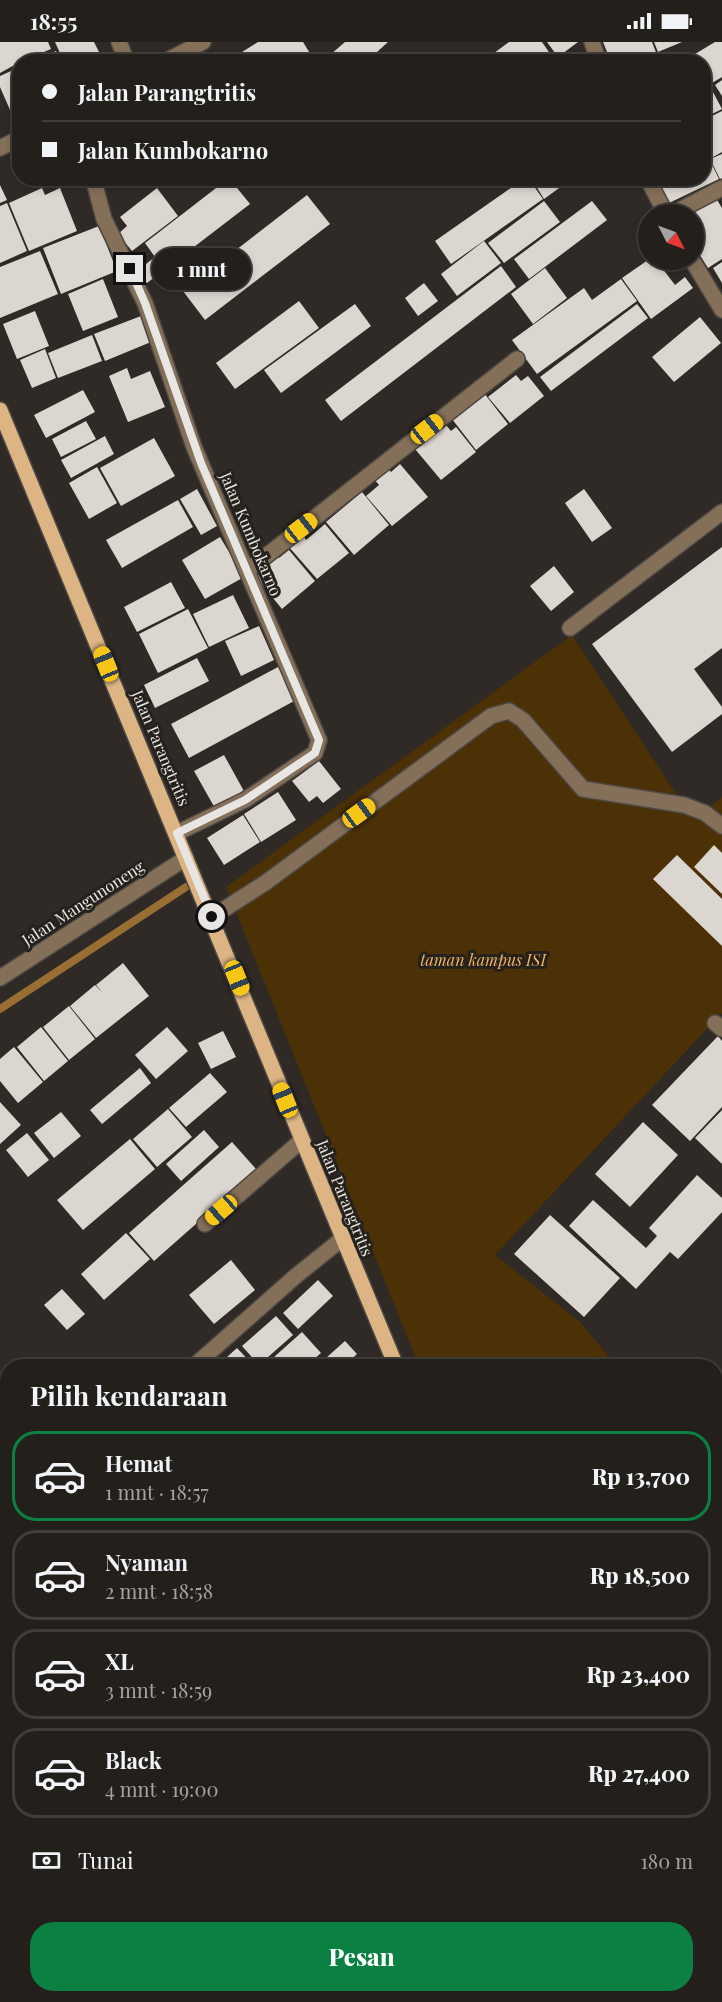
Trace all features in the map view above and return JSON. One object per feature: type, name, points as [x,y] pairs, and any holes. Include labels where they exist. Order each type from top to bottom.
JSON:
[{"type":"main road","name":"Jalan Parangtritis","points":[[0,410],[212,917],[393,1359]]},
{"type":"street","points":[[180,54],[203,42]]},
{"type":"street","name":"Jalan Kumbokarno","points":[[95,186],[104,219],[145,303],[195,447],[317,730],[318,747],[315,753],[245,800],[177,833]]},
{"type":"street","points":[[651,186],[661,204]]},
{"type":"street","points":[[691,204],[722,188]]},
{"type":"street","points":[[698,270],[722,310]]},
{"type":"street","points":[[247,571],[517,359]]},
{"type":"street","points":[[570,628],[722,512]]},
{"type":"street","points":[[212,917],[265,883],[491,716],[509,711],[523,720],[583,789],[684,805],[705,813],[722,826]]},
{"type":"street","name":"Jalan Mangunoneng","points":[[0,978],[186,858]]},
{"type":"street","points":[[205,1224],[302,1140]]},
{"type":"street","points":[[202,1359],[297,1275],[342,1239]]},
{"type":"green space","name":"taman kampus ISI","points":[[572,635],[693,820],[722,797],[722,1013],[495,1255],[580,1322],[611,1359],[416,1359],[226,887]]},
{"type":"building","points":[[0,42],[48,42],[51,49],[39,54],[12,54],[12,66],[0,73]]},
{"type":"building","points":[[55,42],[94,42],[100,54],[60,54]]},
{"type":"building","points":[[258,42],[303,42],[310,54],[243,54],[242,52]]},
{"type":"building","points":[[345,42],[388,42],[375,54],[331,54]]},
{"type":"building","points":[[509,42],[542,42],[550,54],[493,54]]},
{"type":"building","points":[[547,42],[578,42],[562,54],[556,54]]},
{"type":"building","points":[[603,42],[652,42],[657,54],[608,54]]},
{"type":"building","points":[[654,42],[682,42],[658,52]]},
{"type":"building","points":[[715,42],[722,42],[722,77],[712,83],[711,54],[695,54]]},
{"type":"building","points":[[12,71],[12,114],[0,87],[0,76]]},
{"type":"building","points":[[722,80],[722,96],[715,85]]},
{"type":"building","points":[[713,92],[722,109],[711,114],[711,93]]},
{"type":"building","points":[[722,111],[722,152],[713,157],[711,153],[711,116]]},
{"type":"building","points":[[722,154],[722,178],[720,179],[711,159]]},
{"type":"building","points":[[711,162],[719,179],[711,183]]},
{"type":"building","points":[[0,185],[7,200],[0,203]]},
{"type":"building","points":[[219,186],[235,186],[250,204],[147,283],[137,271],[155,257],[145,243]]},
{"type":"building","points":[[514,186],[534,186],[543,199],[451,264],[435,241]]},
{"type":"building","points":[[536,186],[562,186],[544,199]]},
{"type":"building","points":[[660,186],[704,186],[669,203]]},
{"type":"building","points":[[42,188],[45,195],[60,188],[77,231],[29,251],[9,203]]},
{"type":"building","points":[[157,188],[178,216],[132,251],[118,234],[127,226],[120,217]]},
{"type":"building","points":[[307,195],[330,224],[205,320],[183,291]]},
{"type":"building","points":[[714,195],[722,208],[722,259],[708,268],[704,262],[704,204],[699,204]]},
{"type":"building","points":[[544,201],[560,222],[504,263],[488,243]]},
{"type":"building","points":[[592,201],[607,220],[529,279],[514,259]]},
{"type":"building","points":[[7,203],[27,251],[0,263],[0,206]]},
{"type":"building","points":[[99,226],[117,271],[61,294],[43,248]]},
{"type":"building","points":[[484,241],[501,263],[457,296],[441,274]]},
{"type":"building","points":[[40,251],[58,294],[0,318],[0,267]]},
{"type":"building","points":[[722,262],[722,283],[713,268]]},
{"type":"building","points":[[501,266],[516,287],[341,421],[325,400]]},
{"type":"building","points":[[638,267],[638,270],[664,270],[675,285],[685,277],[693,288],[651,319],[622,278]]},
{"type":"building","points":[[545,268],[567,298],[533,324],[511,294]]},
{"type":"building","points":[[103,279],[118,317],[83,331],[68,294]]},
{"type":"building","points":[[621,279],[637,301],[537,374],[512,340],[584,288],[592,300]]},
{"type":"building","points":[[424,283],[438,301],[418,316],[405,298]]},
{"type":"building","points":[[299,301],[319,328],[235,389],[216,363]]},
{"type":"building","points":[[355,304],[371,326],[281,393],[264,370]]},
{"type":"building","points":[[637,304],[648,318],[551,391],[540,377]]},
{"type":"building","points":[[35,311],[49,346],[17,359],[3,324]]},
{"type":"building","points":[[141,316],[151,342],[105,361],[94,334]]},
{"type":"building","points":[[700,317],[721,343],[674,382],[652,357]]},
{"type":"building","points":[[92,335],[102,361],[58,378],[48,353]]},
{"type":"building","points":[[45,349],[56,378],[32,388],[20,360]]},
{"type":"building","points":[[127,368],[131,379],[150,371],[165,407],[128,422],[109,376]]},
{"type":"building","points":[[516,375],[521,381],[528,376],[544,396],[510,423],[488,397]]},
{"type":"building","points":[[83,390],[95,412],[46,438],[34,415]]},
{"type":"building","points":[[484,393],[508,424],[476,450],[452,419]]},
{"type":"building","points":[[86,421],[96,439],[61,457],[52,439]]},
{"type":"building","points":[[445,424],[451,431],[456,427],[476,452],[441,480],[415,449]]},
{"type":"building","points":[[105,436],[114,454],[71,478],[61,460]]},
{"type":"building","points":[[154,438],[175,476],[121,506],[100,468]]},
{"type":"building","points":[[400,464],[428,497],[392,526],[366,496],[379,485],[374,479],[387,468],[391,472]]},
{"type":"building","points":[[97,467],[117,503],[89,519],[69,483]]},
{"type":"building","points":[[197,489],[217,526],[201,535],[180,499]]},
{"type":"building","points":[[584,489],[612,528],[592,542],[565,503]]},
{"type":"building","points":[[362,492],[389,525],[354,555],[326,522]]},
{"type":"building","points":[[178,500],[193,527],[122,568],[106,540]]},
{"type":"building","points":[[325,524],[349,553],[317,579],[289,547],[303,535],[306,540]]},
{"type":"building","points":[[220,537],[244,577],[205,599],[182,560]]},
{"type":"building","points":[[722,547],[722,648],[694,669],[722,707],[722,714],[672,752],[592,644]]},
{"type":"building","points":[[289,550],[315,581],[282,609],[251,571],[276,555],[279,558]]},
{"type":"building","points":[[554,566],[574,592],[551,611],[530,586]]},
{"type":"building","points":[[171,582],[185,608],[137,632],[124,607]]},
{"type":"building","points":[[233,595],[249,628],[209,647],[193,614]]},
{"type":"building","points":[[188,609],[208,648],[158,673],[139,634]]},
{"type":"building","points":[[259,626],[274,660],[241,676],[225,641]]},
{"type":"building","points":[[197,658],[209,681],[155,708],[144,685]]},
{"type":"building","points":[[278,667],[296,700],[189,758],[171,724]]},
{"type":"building","points":[[224,755],[245,793],[216,810],[194,771]]},
{"type":"building","points":[[319,761],[341,789],[323,803],[317,796],[309,802],[292,781]]},
{"type":"building","points":[[278,792],[296,820],[261,842],[244,814]]},
{"type":"building","points":[[243,815],[260,842],[224,865],[207,838]]},
{"type":"building","points":[[714,845],[722,853],[722,894],[694,867]]},
{"type":"building","points":[[677,855],[722,899],[722,946],[653,879]]},
{"type":"building","points":[[123,963],[149,996],[96,1038],[70,1006],[95,985],[102,992],[96,985]]},
{"type":"building","points":[[69,1006],[95,1039],[69,1060],[43,1027]]},
{"type":"building","points":[[41,1027],[68,1061],[44,1081],[17,1047]]},
{"type":"building","points":[[167,1027],[188,1051],[156,1079],[135,1055]]},
{"type":"building","points":[[223,1031],[236,1057],[211,1069],[198,1043]]},
{"type":"building","points":[[718,1036],[722,1041],[722,1107],[690,1141],[652,1105]]},
{"type":"building","points":[[14,1047],[43,1082],[18,1103],[0,1081],[0,1059]]},
{"type":"building","points":[[140,1068],[151,1083],[102,1124],[90,1110]]},
{"type":"building","points":[[210,1073],[227,1092],[186,1127],[169,1108]]},
{"type":"building","points":[[0,1102],[21,1125],[0,1144]]},
{"type":"building","points":[[168,1109],[192,1137],[157,1167],[133,1139]]},
{"type":"building","points":[[722,1110],[722,1164],[695,1138]]},
{"type":"building","points":[[61,1112],[81,1136],[54,1158],[34,1133]]},
{"type":"building","points":[[643,1122],[678,1155],[630,1207],[595,1174]]},
{"type":"building","points":[[204,1130],[219,1147],[181,1181],[166,1164]]},
{"type":"building","points":[[27,1133],[49,1160],[28,1177],[6,1150]]},
{"type":"building","points":[[130,1139],[155,1169],[83,1230],[57,1200]]},
{"type":"building","points":[[232,1142],[257,1170],[154,1261],[129,1233]]},
{"type":"building","points":[[697,1175],[722,1198],[722,1212],[678,1259],[670,1252],[636,1289],[569,1226],[593,1200],[646,1248],[657,1236],[649,1228]]},
{"type":"building","points":[[550,1215],[620,1278],[584,1317],[514,1254]]},
{"type":"building","points":[[126,1233],[150,1259],[104,1300],[81,1274]]},
{"type":"building","points":[[231,1260],[255,1290],[214,1324],[189,1295]]},
{"type":"building","points":[[318,1280],[333,1296],[298,1329],[283,1313]]},
{"type":"building","points":[[62,1289],[85,1314],[67,1330],[44,1305]]},
{"type":"building","points":[[276,1316],[293,1335],[266,1359],[254,1359],[242,1346]]},
{"type":"building","points":[[302,1332],[321,1353],[314,1359],[272,1359]]},
{"type":"building","points":[[345,1341],[357,1354],[352,1359],[325,1359]]},
{"type":"building","points":[[237,1348],[247,1359],[225,1359]]},
{"type":"waterway","points":[[0,1009],[186,887]]},
{"type":"route","points":[[130,269],[145,303],[173,389],[201,463],[317,730],[319,740],[315,753],[245,800],[177,833],[212,917]]}]
